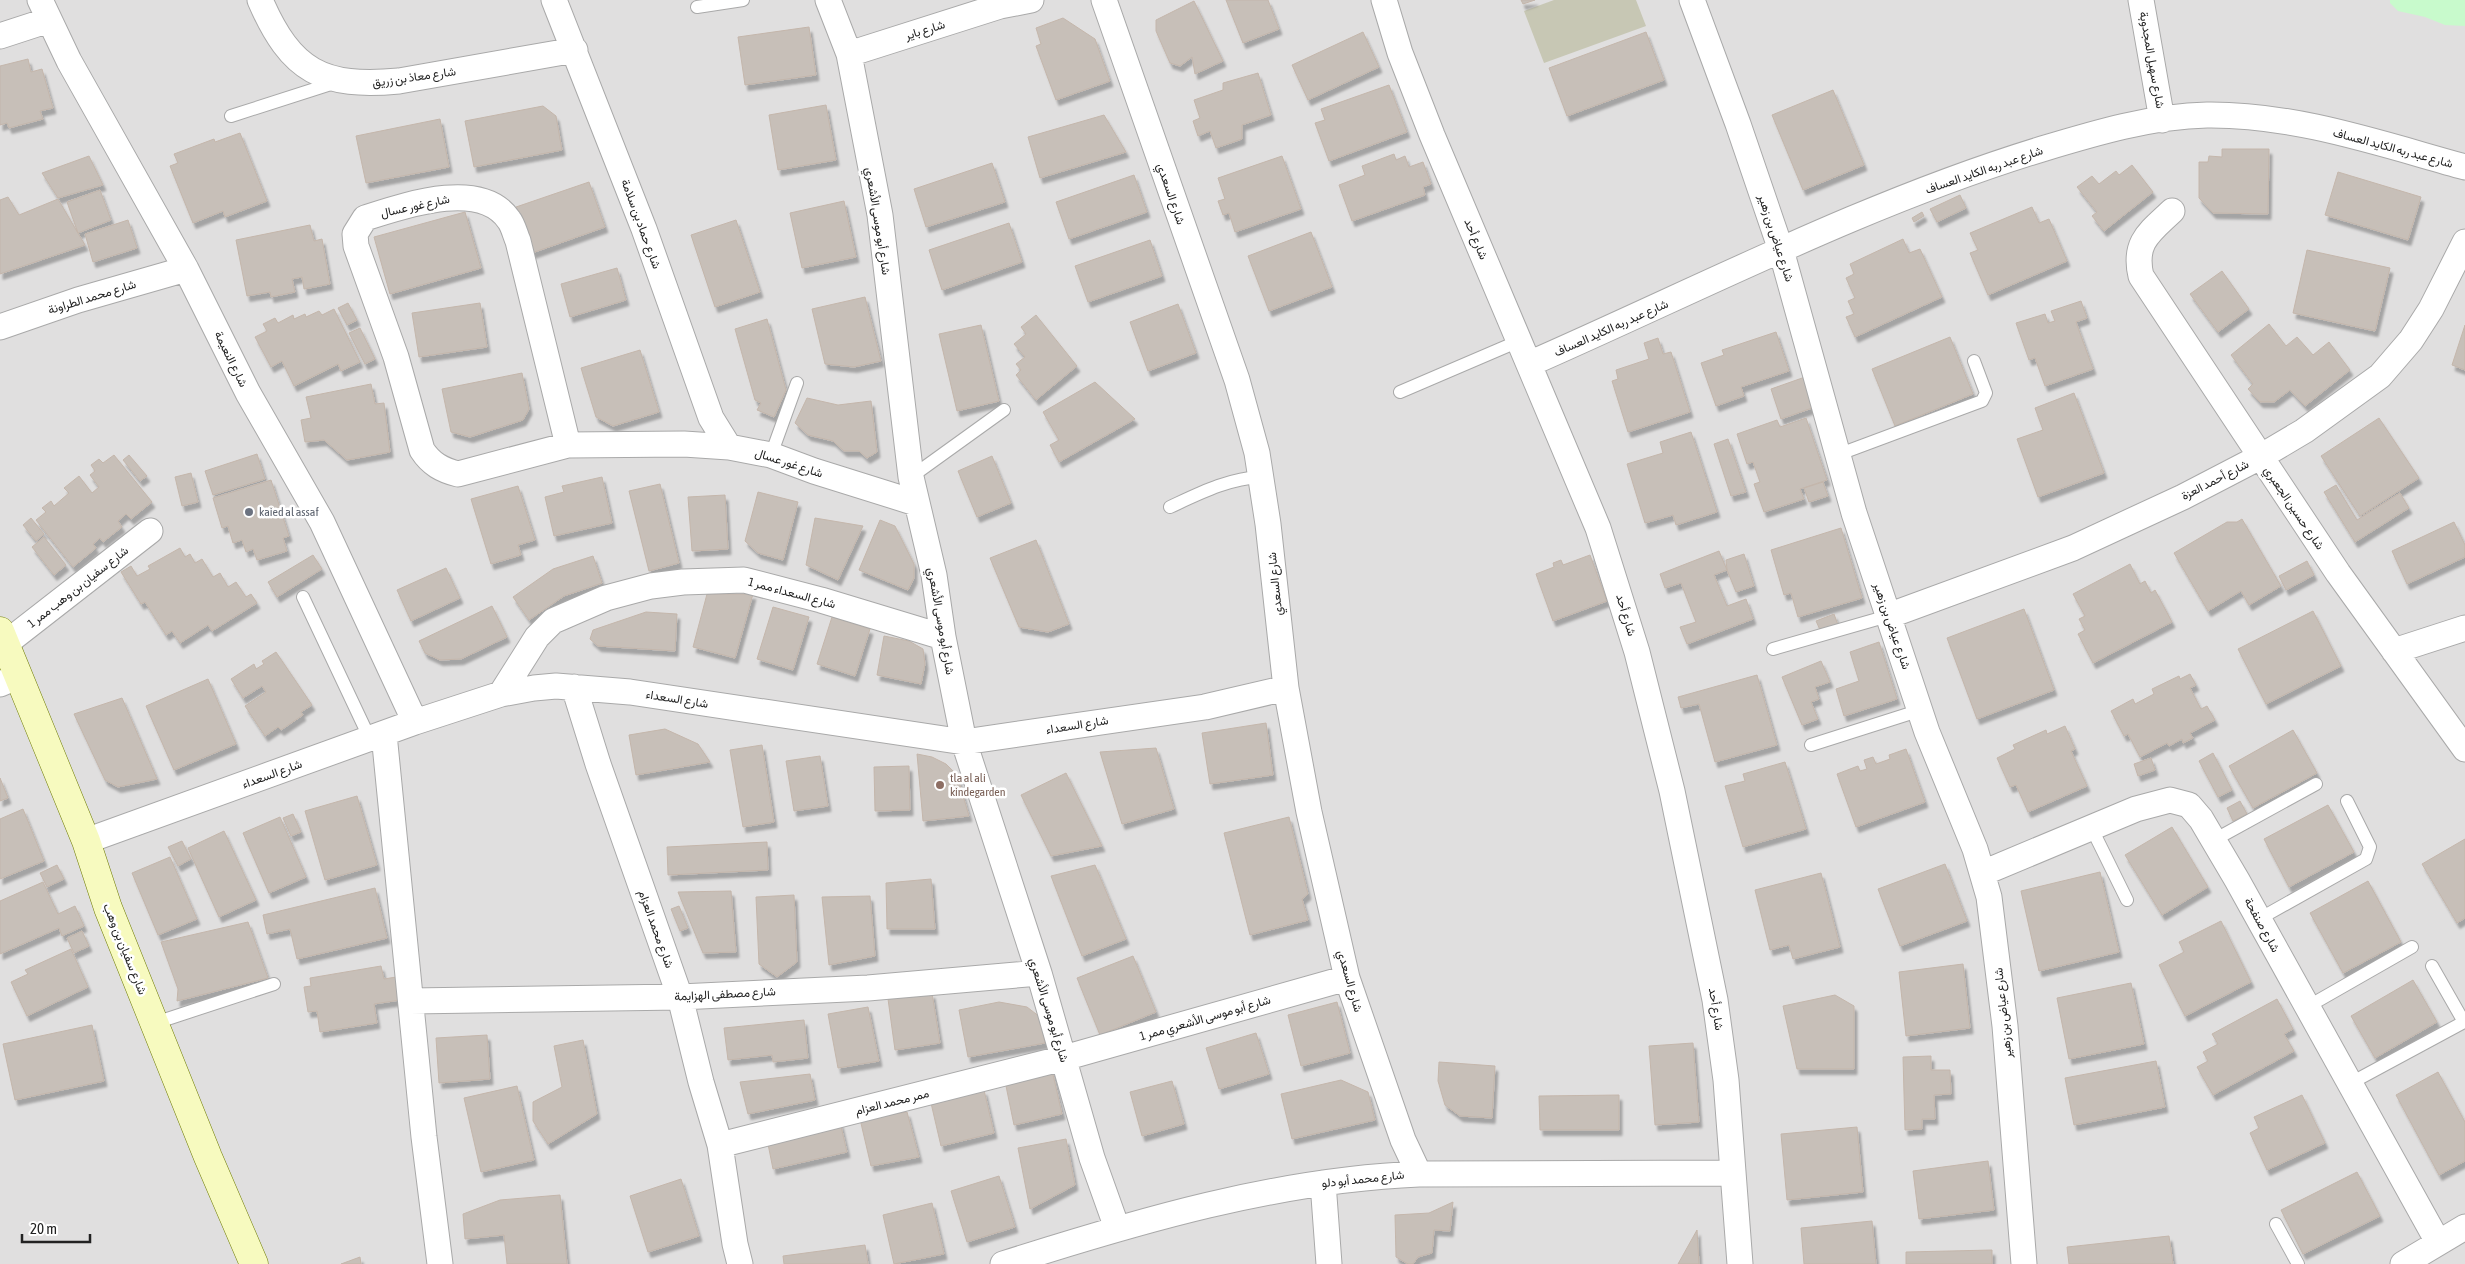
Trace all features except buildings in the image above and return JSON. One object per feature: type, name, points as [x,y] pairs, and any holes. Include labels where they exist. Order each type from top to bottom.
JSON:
[{"type":"street","name":"شارع معاذ بن زريق","points":[[260,0],[280,37],[292,53],[322,76],[339,81],[371,84],[399,81],[574,50]]},
{"type":"street","name":"شارع حماد بن سلامة","points":[[554,0],[644,229],[708,410],[717,430],[729,447]]},
{"type":"street","name":"شارع أبو موسى الأشعري","points":[[828,0],[849,54],[880,214],[911,477],[934,575],[943,637],[964,742],[1039,973],[1092,1158],[1117,1228]]},
{"type":"street","name":"شارع باير","points":[[849,54],[1004,3],[1031,0]]},
{"type":"street","name":"شارع السعدي","points":[[1104,0],[1237,380],[1257,453],[1286,688],[1309,812],[1347,978],[1403,1140],[1419,1174]]},
{"type":"street","name":"شارع أحد","points":[[1384,0],[1400,53],[1432,135],[1598,528],[1637,652],[1672,791],[1716,1000],[1726,1080],[1740,1264]]},
{"type":"street","name":"شارع عياض بن زهير","points":[[1692,0],[1738,124],[1781,250],[1814,363],[1837,455],[1888,616],[1982,873],[1989,897],[2006,1026],[2024,1264]]},
{"type":"street","name":"شارع سهيل المجدوبة","points":[[2141,0],[2162,120]]},
{"type":"street","points":[[0,36],[45,10]]},
{"type":"street","name":"شارع النعيمة","points":[[45,10],[69,61],[186,269],[248,393],[322,522],[414,722]]},
{"type":"street","name":"شارع عبد ربه الكايد العساف","points":[[1529,364],[1781,250],[1903,199],[2000,162],[2094,134],[2162,120],[2206,115],[2291,122],[2465,167]]},
{"type":"street","name":"شارع غور عسال","points":[[568,445],[518,241],[509,220],[485,201],[470,197],[443,198],[365,218],[355,234],[356,246],[396,357],[422,450],[429,460],[446,471],[458,474],[568,445],[684,444],[729,447],[771,455],[814,472],[916,503]]},
{"type":"street","name":"شارع حسين الجعبري","points":[[2172,211],[2147,235],[2140,246],[2138,260],[2141,276],[2260,457],[2465,750]]},
{"type":"street","name":"شارع أحمد العزة","points":[[1888,616],[2073,548],[2183,497],[2260,457],[2304,431],[2380,376],[2411,340],[2431,309],[2465,242]]},
{"type":"street","name":"شارع محمد الطراونة","points":[[0,327],[78,300],[186,269]]},
{"type":"street","name":"شارع سفيان بن وهب ممر 1","points":[[3,638],[150,531]]},
{"type":"street","name":"شارع السعداء ممر 1","points":[[501,694],[533,643],[553,621],[606,598],[651,586],[683,582],[744,580],[812,597],[943,637]]},
{"type":"street","points":[[2394,651],[2465,628]]},
{"type":"street","name":"شارع سفيان بن وهب","points":[[3,638],[10,680],[86,841],[108,908],[254,1264]]},
{"type":"street","name":"شارع السعداء","points":[[86,841],[414,722],[501,694],[534,688],[574,687],[630,692],[964,742],[1205,707],[1286,688]]},
{"type":"street","name":"شارع محمد العزام","points":[[574,687],[598,764],[680,996],[701,1082],[720,1145],[735,1244],[740,1264]]},
{"type":"street","points":[[377,737],[411,1001],[424,1137],[440,1264]]},
{"type":"street","name":"شارع صنفحة","points":[[1982,873],[2136,809],[2170,800],[2184,803],[2195,811],[2214,840],[2259,919],[2438,1242]]},
{"type":"street","name":"شارع مصطفى الهزايمة","points":[[411,1001],[680,996],[868,988],[1039,973]]},
{"type":"street","name":"شارع أبو موسى الأشعري ممر 1","points":[[1064,1058],[1347,978]]},
{"type":"street","name":"ممر محمد العزام","points":[[720,1145],[1064,1058]]},
{"type":"street","name":"شارع محمد أبو دلو","points":[[1003,1264],[1117,1228],[1256,1195],[1323,1183],[1380,1176],[1419,1174],[1733,1173]]},
{"type":"street","points":[[1323,1183],[1329,1264]]},
{"type":"street","points":[[2403,1264],[2465,1227]]},
{"type":"lane","points":[[697,6],[743,0]]},
{"type":"lane","points":[[231,116],[339,81]]},
{"type":"lane","points":[[1400,392],[1519,340]]},
{"type":"lane","points":[[1837,455],[1982,401],[1986,393],[1974,361]]},
{"type":"lane","points":[[771,455],[797,382]]},
{"type":"lane","points":[[911,477],[1004,410]]},
{"type":"lane","points":[[1170,506],[1224,485],[1261,477]]},
{"type":"lane","points":[[303,597],[377,737]]},
{"type":"lane","points":[[1773,649],[1888,616]]},
{"type":"lane","points":[[1811,745],[1921,710]]},
{"type":"lane","points":[[2214,840],[2316,784]]},
{"type":"lane","points":[[2259,919],[2366,859],[2370,847],[2346,801]]},
{"type":"lane","points":[[2091,827],[2128,900]]},
{"type":"lane","points":[[2307,1007],[2412,947]]},
{"type":"lane","points":[[2349,1084],[2464,1022],[2432,966]]},
{"type":"lane","points":[[155,1023],[274,984]]},
{"type":"lane","points":[[2276,1224],[2298,1264]]},
{"type":"shaded area","points":[[0,0],[2465,0],[2465,1264],[0,1264]]},
{"type":"shaded area","points":[[1554,0],[1636,0],[1646,26],[1544,63],[1524,11]]},
{"type":"green space","points":[[2390,0],[2465,0],[2465,26],[2445,25],[2425,17],[2398,11],[2390,3]]},
{"type":"place","name":"kaied al assaf","points":[[249,512]]},
{"type":"place","name":"tla al ali kindegarden","points":[[940,785]]}]
